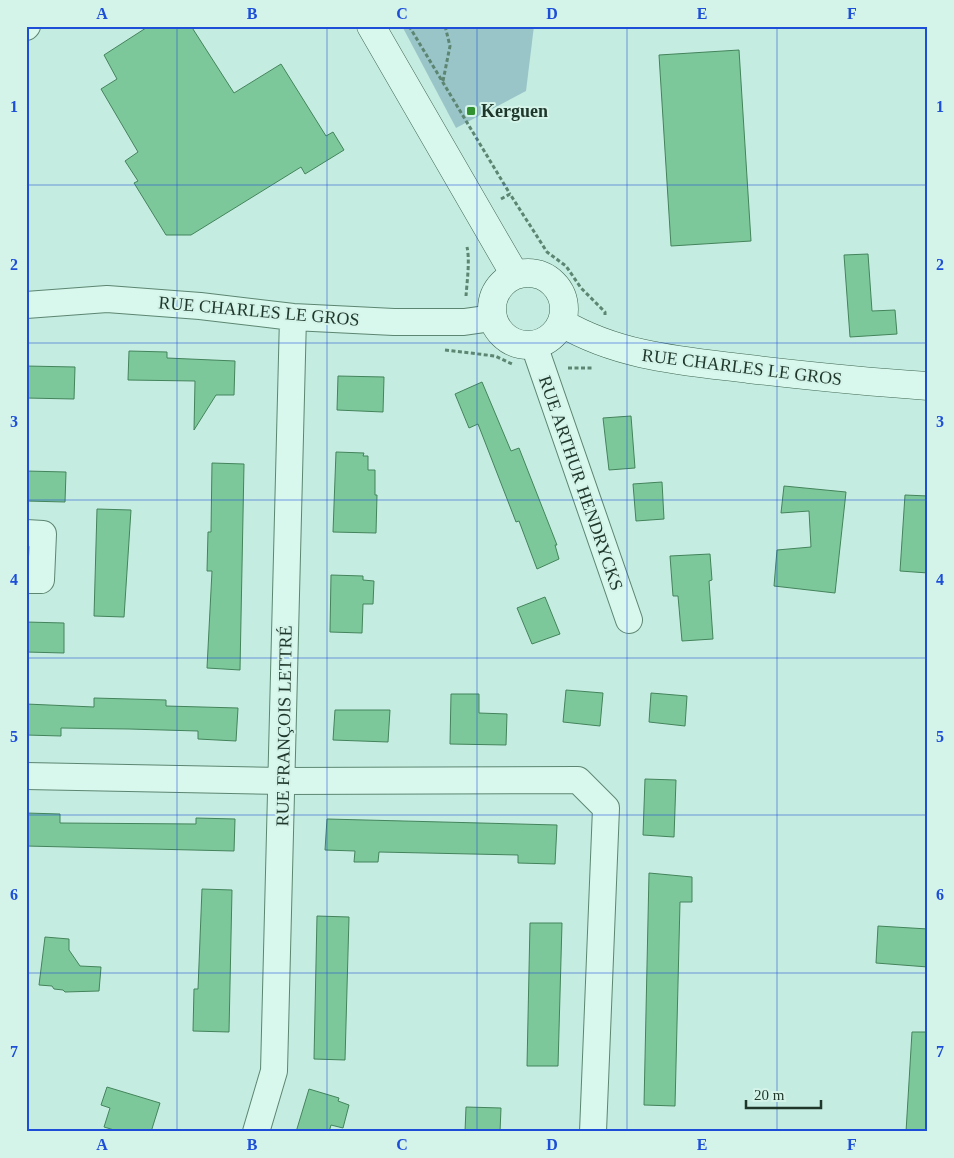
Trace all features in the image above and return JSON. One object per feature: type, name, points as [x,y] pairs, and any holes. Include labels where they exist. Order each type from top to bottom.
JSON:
[{"type":"street","points":[[371,26],[515,274]]},
{"type":"street","points":[[527,272],[539,274],[550,279],[563,299],[562,323],[546,341],[534,345],[513,342],[504,336],[492,318],[491,307],[496,292],[506,280],[515,274],[527,272]]},
{"type":"street","name":"RUE CHARLES LE GROS","points":[[26,305],[106,299],[200,306],[293,317],[394,322],[464,322],[492,318]]},
{"type":"street","name":"RUE FRANÇOIS LETTRÉ","points":[[256,1132],[274,1070],[283,781],[293,317]]},
{"type":"street","name":"RUE CHARLES LE GROS","points":[[562,323],[585,336],[618,349],[659,358],[853,381],[928,386]]},
{"type":"street","name":"RUE ARTHUR HENDRYCKS","points":[[534,345],[629,620]]},
{"type":"street","points":[[26,533],[43,534],[41,580],[26,580]]},
{"type":"street","points":[[26,776],[283,781],[578,780],[606,808],[593,1132]]},
{"type":"path","points":[[409,26],[510,194]]},
{"type":"path","points":[[443,82],[450,46],[444,26]]},
{"type":"shaded area","points":[[402,26],[534,26],[526,91],[456,128]]},
{"type":"building","points":[[149,26],[191,26],[234,93],[281,64],[326,136],[333,132],[344,150],[305,174],[301,167],[191,235],[166,235],[134,183],[138,181],[125,161],[138,152],[101,89],[117,79],[104,55]]},
{"type":"building","points":[[739,50],[751,241],[671,246],[659,55]]},
{"type":"building","points":[[868,254],[872,311],[895,310],[897,334],[850,337],[844,255]]},
{"type":"building","points":[[129,351],[167,352],[167,358],[235,361],[234,395],[216,395],[194,430],[195,381],[128,380]]},
{"type":"building","points":[[26,366],[75,367],[74,399],[26,398]]},
{"type":"building","points":[[338,376],[384,377],[383,412],[337,410]]},
{"type":"building","points":[[482,382],[511,451],[519,448],[557,545],[555,545],[559,559],[537,569],[519,521],[516,522],[478,424],[469,428],[455,394]]},
{"type":"building","points":[[631,416],[635,468],[609,470],[603,418]]},
{"type":"building","points":[[336,452],[364,453],[363,456],[368,456],[368,470],[375,470],[375,495],[377,495],[376,533],[333,532]]},
{"type":"building","points":[[212,463],[244,464],[240,670],[207,668],[212,571],[207,571],[208,532],[211,532]]},
{"type":"building","points":[[26,471],[66,472],[65,502],[26,501]]},
{"type":"building","points":[[662,482],[664,519],[636,521],[633,484]]},
{"type":"building","points":[[784,486],[846,492],[835,593],[774,586],[777,550],[811,547],[809,511],[781,513]]},
{"type":"building","points":[[905,495],[928,496],[928,573],[900,571]]},
{"type":"building","points":[[97,509],[131,510],[124,617],[94,616]]},
{"type":"building","points":[[710,554],[712,580],[709,581],[713,639],[682,641],[678,596],[673,596],[670,556]]},
{"type":"building","points":[[331,575],[363,576],[363,580],[374,581],[373,604],[363,604],[362,633],[330,632]]},
{"type":"building","points":[[545,597],[560,634],[532,644],[517,608]]},
{"type":"building","points":[[26,622],[64,623],[64,653],[26,652]]},
{"type":"building","points":[[566,690],[603,693],[600,726],[563,722]]},
{"type":"building","points":[[651,693],[687,696],[685,726],[649,722]]},
{"type":"building","points":[[451,694],[479,694],[479,713],[507,714],[506,745],[450,744]]},
{"type":"building","points":[[94,698],[166,700],[166,706],[238,708],[236,741],[198,739],[198,731],[129,729],[61,728],[61,736],[26,735],[26,704],[94,707]]},
{"type":"building","points":[[335,710],[390,710],[388,742],[333,740]]},
{"type":"building","points":[[645,779],[676,780],[674,837],[643,835]]},
{"type":"building","points":[[26,813],[60,814],[60,823],[196,824],[196,818],[235,819],[234,851],[26,846]]},
{"type":"building","points":[[327,819],[557,825],[555,864],[518,863],[518,855],[379,852],[378,862],[354,862],[355,851],[325,850]]},
{"type":"building","points":[[649,873],[692,877],[692,902],[680,902],[675,1106],[644,1105]]},
{"type":"building","points":[[202,889],[232,890],[229,1032],[193,1031],[194,989],[198,989]]},
{"type":"building","points":[[317,916],[349,917],[345,1060],[314,1059]]},
{"type":"building","points":[[530,923],[562,923],[558,1066],[527,1066]]},
{"type":"building","points":[[878,926],[928,929],[928,967],[876,963]]},
{"type":"building","points":[[45,937],[69,939],[69,950],[80,966],[101,967],[99,991],[65,992],[54,989],[52,986],[39,985]]},
{"type":"building","points":[[912,1032],[928,1032],[928,1132],[906,1132]]},
{"type":"building","points":[[107,1087],[160,1103],[151,1132],[121,1132],[104,1127],[110,1108],[101,1105]]},
{"type":"building","points":[[309,1089],[339,1098],[338,1101],[349,1105],[343,1128],[331,1125],[329,1132],[296,1132]]},
{"type":"building","points":[[466,1107],[501,1108],[500,1132],[465,1132]]},
{"type":"place","name":"Kerguen","points":[[471,111]]}]
